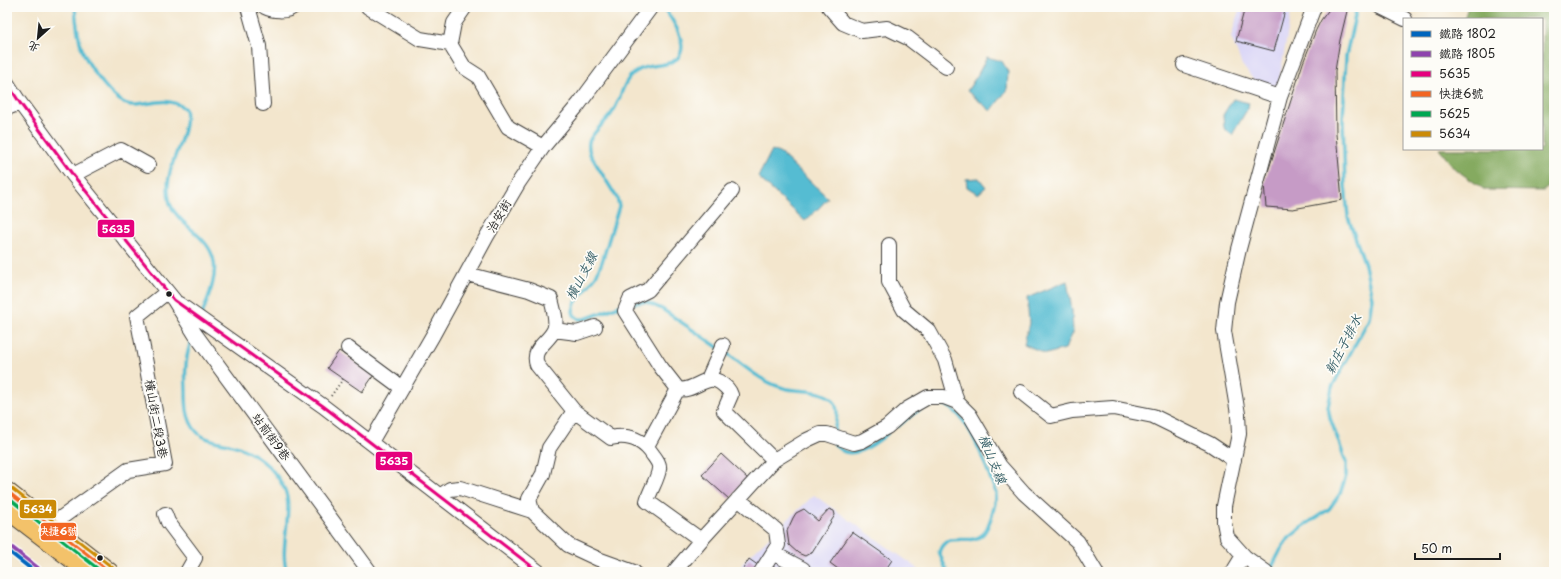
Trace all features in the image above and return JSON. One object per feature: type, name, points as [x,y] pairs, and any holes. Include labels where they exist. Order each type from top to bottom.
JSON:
[{"type":"main road","points":[[7,491],[46,531],[96,570]]},
{"type":"main road","points":[[7,510],[46,531]]},
{"type":"street","points":[[248,7],[259,46],[263,104]]},
{"type":"street","points":[[266,7],[270,9],[288,10],[293,7]]},
{"type":"street","points":[[368,7],[420,38],[450,44]]},
{"type":"street","points":[[465,7],[454,23],[450,44],[464,67],[478,76],[508,127],[543,147]]},
{"type":"street","name":"治安街","points":[[371,442],[519,182],[543,147],[579,104],[651,7]]},
{"type":"street","points":[[829,7],[843,24],[862,31],[887,28],[908,38],[946,67]]},
{"type":"street","points":[[1306,7],[1307,27]]},
{"type":"street","points":[[1266,572],[1245,557],[1227,537],[1224,522],[1224,506],[1239,434],[1238,414],[1224,331],[1227,302],[1239,249],[1280,97],[1314,7]]},
{"type":"street","points":[[1307,27],[1320,7]]},
{"type":"street","points":[[1381,7],[1403,18]]},
{"type":"street","points":[[1184,64],[1280,97]]},
{"type":"street","points":[[7,83],[13,106],[74,175],[170,296],[323,406],[539,572]]},
{"type":"street","points":[[74,175],[122,150],[148,165]]},
{"type":"street","points":[[732,191],[648,290],[627,305],[660,366],[678,389],[684,390],[708,379],[718,381],[729,389],[731,395],[724,411],[774,460]]},
{"type":"street","points":[[889,246],[889,282],[904,310],[930,331],[945,360],[957,402]]},
{"type":"street","points":[[467,274],[529,290],[551,298],[554,311],[554,330],[536,352],[534,358],[537,365],[574,411],[611,438],[618,436],[634,437],[647,446],[657,460],[660,468],[648,501],[701,540]]},
{"type":"street","name":"橫山街二段3巷","points":[[46,531],[128,470],[165,464],[137,316],[170,296]]},
{"type":"street","name":"站前街9巷","points":[[170,296],[195,334],[370,572]]},
{"type":"street","points":[[554,330],[577,333],[595,326]]},
{"type":"street","points":[[348,348],[402,388]]},
{"type":"street","points":[[708,379],[720,351]]},
{"type":"street","points":[[647,446],[678,389]]},
{"type":"street","points":[[1021,392],[1051,416],[1072,411],[1113,408],[1153,416],[1210,444],[1234,460]]},
{"type":"street","points":[[674,572],[774,460],[820,434],[827,434],[854,443],[862,441],[887,427],[907,409],[928,397],[944,398],[957,402],[970,415],[1000,466],[1024,492],[1078,542],[1096,572]]},
{"type":"street","points":[[532,511],[529,500],[544,474],[549,448],[574,411]]},
{"type":"street","points":[[440,496],[450,489],[460,488],[532,511],[568,546],[634,572]]},
{"type":"street","points":[[738,499],[776,530],[778,545],[761,572]]},
{"type":"street","points":[[166,514],[168,522],[195,558],[187,572]]},
{"type":"street","points":[[773,553],[803,569]]},
{"type":"street","points":[[1232,572],[1241,559],[1245,557]]},
{"type":"path","points":[[323,406],[343,379]]},
{"type":"shaded area","points":[[1240,7],[1292,7],[1278,87],[1256,83],[1242,65],[1231,37]]},
{"type":"shaded area","points":[[814,495],[916,567],[919,572],[737,572],[745,560]]},
{"type":"green space","points":[[1468,7],[1554,7],[1554,178],[1544,191],[1485,190],[1455,169],[1440,150],[1543,150],[1543,18],[1464,18]]},
{"type":"water","points":[[987,57],[1002,61],[1008,72],[1007,90],[991,111],[967,91]]},
{"type":"water","points":[[1233,99],[1249,103],[1248,108],[1232,135],[1224,128],[1223,115]]},
{"type":"water","points":[[772,150],[781,154],[828,198],[805,221],[758,177]]},
{"type":"water","points":[[979,178],[986,187],[978,194],[967,187],[966,179]]},
{"type":"water","points":[[1067,281],[1072,310],[1073,333],[1065,349],[1046,354],[1024,344],[1029,323],[1027,298]]},
{"type":"building","points":[[1245,7],[1286,7],[1274,51],[1236,41]]},
{"type":"building","points":[[1331,7],[1348,7],[1340,40],[1335,71],[1336,134],[1342,200],[1293,209],[1266,207],[1264,184],[1303,63],[1321,20]]},
{"type":"building","points":[[339,351],[374,375],[362,392],[327,368]]},
{"type":"building","points":[[721,454],[748,479],[729,499],[702,475]]},
{"type":"building","points":[[804,509],[818,521],[829,509],[834,511],[835,515],[812,552],[805,556],[798,553],[789,545],[787,531],[796,513]]},
{"type":"building","points":[[852,532],[892,560],[884,572],[842,572],[830,563]]},
{"type":"building","points":[[749,559],[759,566],[754,572],[741,572]]},
{"type":"building","points":[[772,567],[780,572],[768,572]]},
{"type":"waterway","points":[[75,7],[83,52],[97,76],[110,92],[118,99],[132,105],[172,102],[185,109],[186,119],[182,138],[171,169],[168,192],[170,204],[175,212],[207,245],[214,262],[215,269],[213,282],[202,315]]},
{"type":"waterway","name":"橫山支線","points":[[622,305],[585,319],[579,319],[574,315],[573,311],[575,303],[596,276],[602,262],[619,206],[617,198],[590,154],[589,144],[593,134],[612,113],[618,103],[624,86],[634,73],[642,68],[669,63],[677,59],[681,53],[682,45],[677,28],[662,7]]},
{"type":"waterway","name":"新庄子排水","points":[[1272,567],[1289,538],[1329,509],[1340,494],[1346,476],[1346,462],[1330,418],[1328,407],[1332,387],[1369,319],[1372,298],[1365,265],[1348,217],[1345,185],[1343,119],[1346,56],[1357,7]]},
{"type":"waterway","name":"橫山支線","points":[[634,303],[646,302],[662,309],[719,348]]},
{"type":"waterway","points":[[192,339],[188,352],[186,371],[187,406],[190,422],[200,435],[211,440],[241,448],[254,455],[266,464],[280,481],[287,496],[288,506],[284,552],[287,572]]},
{"type":"waterway","name":"橫山支線","points":[[724,351],[754,374],[779,387],[819,393],[830,398],[836,405],[837,409],[834,433]]},
{"type":"waterway","name":"橫山支線","points":[[898,426],[915,412],[930,405],[935,404],[946,406],[957,413],[974,439],[996,493],[993,512],[988,527],[982,535],[977,538],[947,541],[943,545],[939,552],[947,572]]},
{"type":"waterway","name":"橫山支線","points":[[835,444],[840,450],[854,453],[861,451],[875,443],[887,434]]},
{"type":"rail line","name":"1805","points":[[10,546],[38,568]]},
{"type":"rail line","name":"1802","points":[[7,550],[35,572]]},
{"type":"transit line","name":"5635","points":[[7,83],[73,175],[174,300],[323,406],[539,572]]},
{"type":"transit line","name":"5634","points":[[10,487],[113,568]]},
{"type":"transit line","name":"快捷6號","points":[[7,491],[110,572]]},
{"type":"transit line","name":"5625","points":[[7,497],[102,572]]}]
